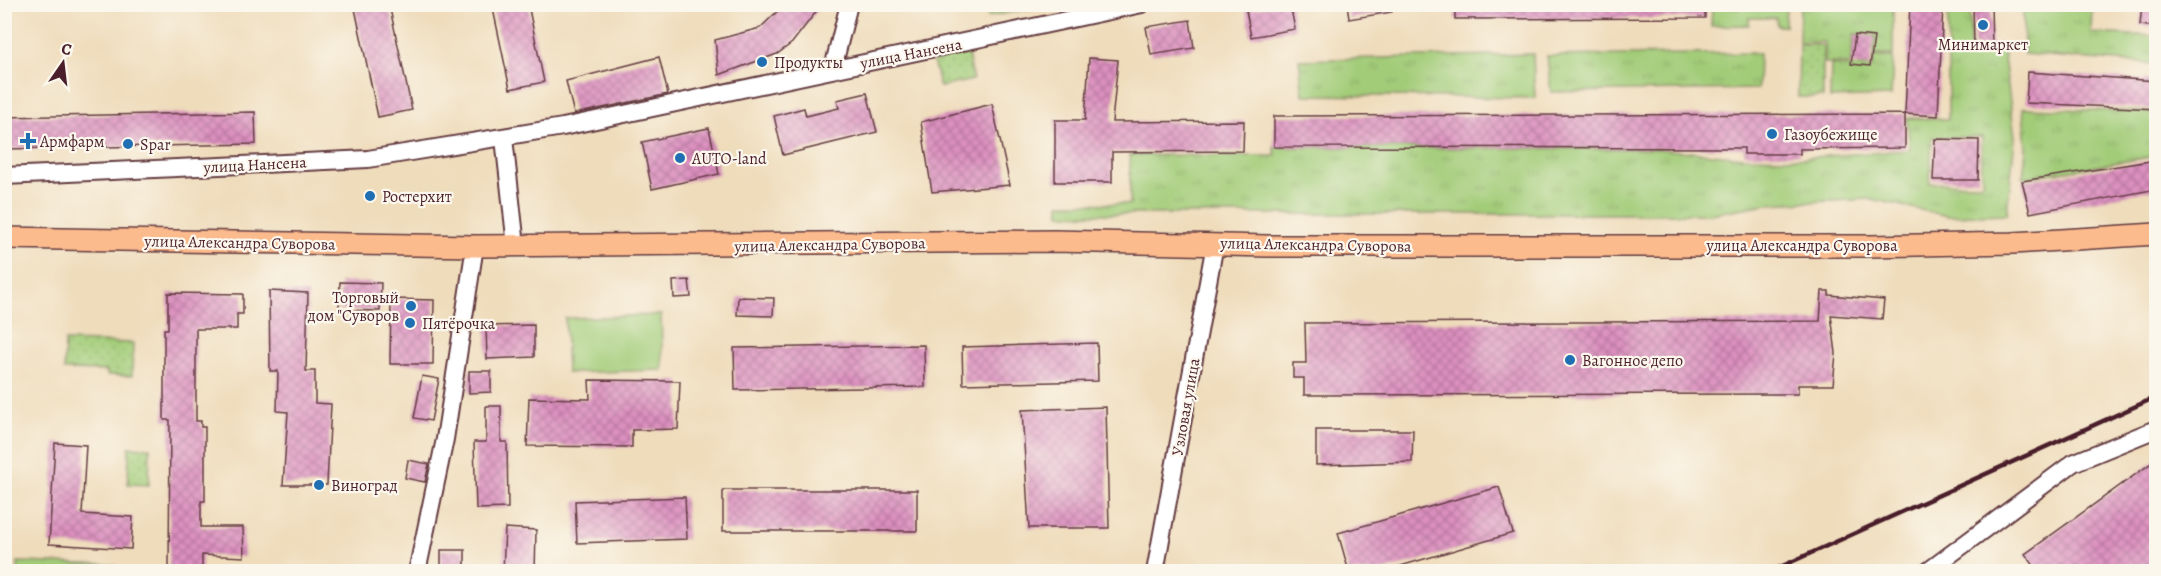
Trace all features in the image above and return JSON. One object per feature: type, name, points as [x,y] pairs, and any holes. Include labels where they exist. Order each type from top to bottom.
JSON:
[{"type":"main road","name":"улица Александра Суворова","points":[[4,238],[475,246],[1054,241],[1215,244],[1870,246],[2013,243],[2157,234]]},
{"type":"street","points":[[833,68],[849,4]]},
{"type":"street","name":"улица Нансена","points":[[4,176],[368,159],[504,138],[1142,4]]},
{"type":"street","points":[[504,138],[516,246]]},
{"type":"street","name":"Узловая улица","points":[[1155,572],[1215,244]]},
{"type":"street","points":[[417,572],[446,439],[475,246]]},
{"type":"street","points":[[1927,572],[2073,463],[2157,429]]},
{"type":"green space","points":[[985,4],[1049,5],[988,17]]},
{"type":"green space","points":[[1712,5],[1786,5],[1785,26],[1777,26],[1776,18],[1749,18],[1749,25],[1711,26]]},
{"type":"green space","points":[[1800,5],[1893,5],[1893,55],[1874,55],[1875,35],[1854,34],[1850,64],[1825,63],[1825,42],[1799,43]]},
{"type":"green space","points":[[1948,5],[1970,5],[1970,51],[2003,51],[2015,137],[2007,214],[1948,216],[1871,199],[1767,204],[1710,214],[1060,214],[1060,203],[1130,204],[1130,155],[1276,156],[1274,147],[1659,149],[1744,157],[1799,158],[1910,150],[1907,118],[1948,119]],"holes":[[[1932,137],[1982,137],[1982,184],[1930,183]]]},
{"type":"green space","points":[[2023,5],[2092,5],[2091,33],[2156,36],[2156,64],[2024,54]]},
{"type":"green space","points":[[1799,45],[1823,45],[1823,97],[1798,97]]},
{"type":"green space","points":[[968,53],[973,80],[940,87],[933,62]]},
{"type":"green space","points":[[1759,53],[1758,89],[1551,92],[1547,56]]},
{"type":"green space","points":[[1533,54],[1535,98],[1303,95],[1299,60]]},
{"type":"green space","points":[[1874,57],[1893,57],[1891,96],[1830,98],[1831,65],[1872,68]]},
{"type":"green space","points":[[2023,108],[2156,112],[2156,156],[2023,178],[2026,149]]},
{"type":"green space","points":[[661,315],[663,370],[567,373],[565,318]]},
{"type":"green space","points":[[65,341],[133,343],[132,376],[107,375],[107,371],[64,370]]},
{"type":"green space","points":[[129,447],[150,448],[149,485],[128,484]]},
{"type":"green space","points":[[18,562],[115,565],[115,571],[18,571]]},
{"type":"building","points":[[354,4],[389,4],[412,110],[378,117]]},
{"type":"building","points":[[492,4],[528,4],[544,82],[510,89]]},
{"type":"building","points":[[785,4],[822,4],[792,43],[777,54],[719,75],[715,40],[760,28]]},
{"type":"building","points":[[1290,4],[1295,29],[1251,37],[1246,10]]},
{"type":"building","points":[[1347,4],[1391,4],[1392,12],[1349,19]]},
{"type":"building","points":[[1455,4],[1705,4],[1705,18],[1455,19]]},
{"type":"building","points":[[1910,4],[1943,4],[1938,116],[1905,114]]},
{"type":"building","name":"Минимаркет","points":[[1973,4],[1991,4],[1992,47],[1974,46]]},
{"type":"building","points":[[2142,4],[2157,4],[2157,27],[2140,25]]},
{"type":"building","points":[[1190,20],[1194,48],[1151,55],[1146,27]]},
{"type":"building","points":[[1855,35],[1874,37],[1870,66],[1851,64]]},
{"type":"building","points":[[659,57],[668,94],[574,114],[566,81]]},
{"type":"building","points":[[1089,58],[1118,60],[1112,122],[1244,121],[1243,151],[1112,152],[1112,182],[1055,182],[1055,120],[1085,120]]},
{"type":"building","points":[[2028,72],[2157,81],[2157,109],[2026,103]]},
{"type":"building","points":[[867,93],[877,132],[783,155],[774,116],[804,108],[806,116],[839,108],[837,100]]},
{"type":"building","points":[[992,104],[1010,185],[932,192],[921,122]]},
{"type":"building","points":[[255,112],[256,144],[4,149],[4,117]]},
{"type":"building","points":[[1905,114],[1905,148],[1800,149],[1800,154],[1744,154],[1744,148],[1274,147],[1274,116]]},
{"type":"building","name":"AUTO-land","points":[[709,128],[719,174],[652,189],[642,142]]},
{"type":"building","points":[[1935,139],[1979,140],[1978,180],[1933,180]]},
{"type":"building","points":[[2157,160],[2157,189],[2030,213],[2022,181]]},
{"type":"building","points":[[689,280],[691,297],[674,298],[673,281]]},
{"type":"building","points":[[340,282],[381,283],[380,311],[339,310]]},
{"type":"building","points":[[269,291],[308,293],[306,371],[315,371],[315,403],[331,404],[327,485],[283,485],[288,412],[277,411],[278,371],[270,371]]},
{"type":"building","name":"Вагонное депо","points":[[1822,291],[1829,291],[1829,295],[1884,300],[1882,319],[1831,315],[1836,353],[1833,385],[1798,385],[1798,394],[1304,395],[1304,378],[1293,378],[1293,363],[1306,363],[1305,323],[1820,321]]},
{"type":"building","points":[[168,293],[243,294],[243,314],[237,314],[237,329],[196,329],[196,421],[201,421],[201,427],[205,427],[205,501],[201,501],[201,527],[243,527],[244,557],[202,555],[202,572],[169,572],[170,420],[164,420],[164,329],[168,329]]},
{"type":"building","points":[[738,297],[774,298],[773,316],[737,315]]},
{"type":"building","points":[[391,299],[434,300],[433,364],[390,364]]},
{"type":"building","points":[[534,325],[534,357],[487,359],[486,326]]},
{"type":"building","points":[[1097,343],[1098,381],[963,384],[962,347]]},
{"type":"building","points":[[924,345],[925,387],[735,390],[734,348]]},
{"type":"building","points":[[469,371],[491,371],[491,392],[469,393]]},
{"type":"building","points":[[422,376],[439,379],[431,421],[414,418]]},
{"type":"building","points":[[589,380],[680,381],[678,429],[632,430],[632,447],[527,446],[529,398],[590,399]]},
{"type":"building","points":[[486,406],[501,406],[501,442],[507,442],[508,508],[476,509],[474,442],[486,442]]},
{"type":"building","points":[[1106,407],[1109,528],[1029,528],[1022,410]]},
{"type":"building","points":[[1316,430],[1413,430],[1412,462],[1316,465]]},
{"type":"building","points":[[55,443],[86,445],[82,514],[133,517],[131,549],[49,544]]},
{"type":"building","points":[[2157,459],[2157,572],[2039,572],[2025,554]]},
{"type":"building","points":[[408,460],[429,464],[425,482],[405,478]]},
{"type":"building","points":[[1499,487],[1513,533],[1380,572],[1349,572],[1338,533]]},
{"type":"building","points":[[723,490],[917,490],[917,531],[723,531]]},
{"type":"building","points":[[685,497],[687,539],[577,543],[575,501]]},
{"type":"building","points":[[505,528],[536,530],[535,572],[503,572]]},
{"type":"building","points":[[441,550],[465,550],[465,572],[441,572]]},
{"type":"railway","points":[[1769,572],[2156,397]]},
{"type":"place","name":"Минимаркет","points":[[1983,25]]},
{"type":"place","name":"Продукты","points":[[762,62]]},
{"type":"place","name":"Газоубежище","points":[[1772,134]]},
{"type":"place","name":"Армфарм","points":[[28,141]]},
{"type":"place","name":"Spar","points":[[128,144]]},
{"type":"place","name":"AUTO-land","points":[[680,158]]},
{"type":"place","name":"Ростерхит","points":[[370,196]]},
{"type":"place","name":"Торговый дом \"Суворов","points":[[411,306]]},
{"type":"place","name":"Пятёрочка","points":[[410,323]]},
{"type":"place","name":"Вагонное депо","points":[[1570,360]]},
{"type":"place","name":"Виноград","points":[[319,485]]}]
